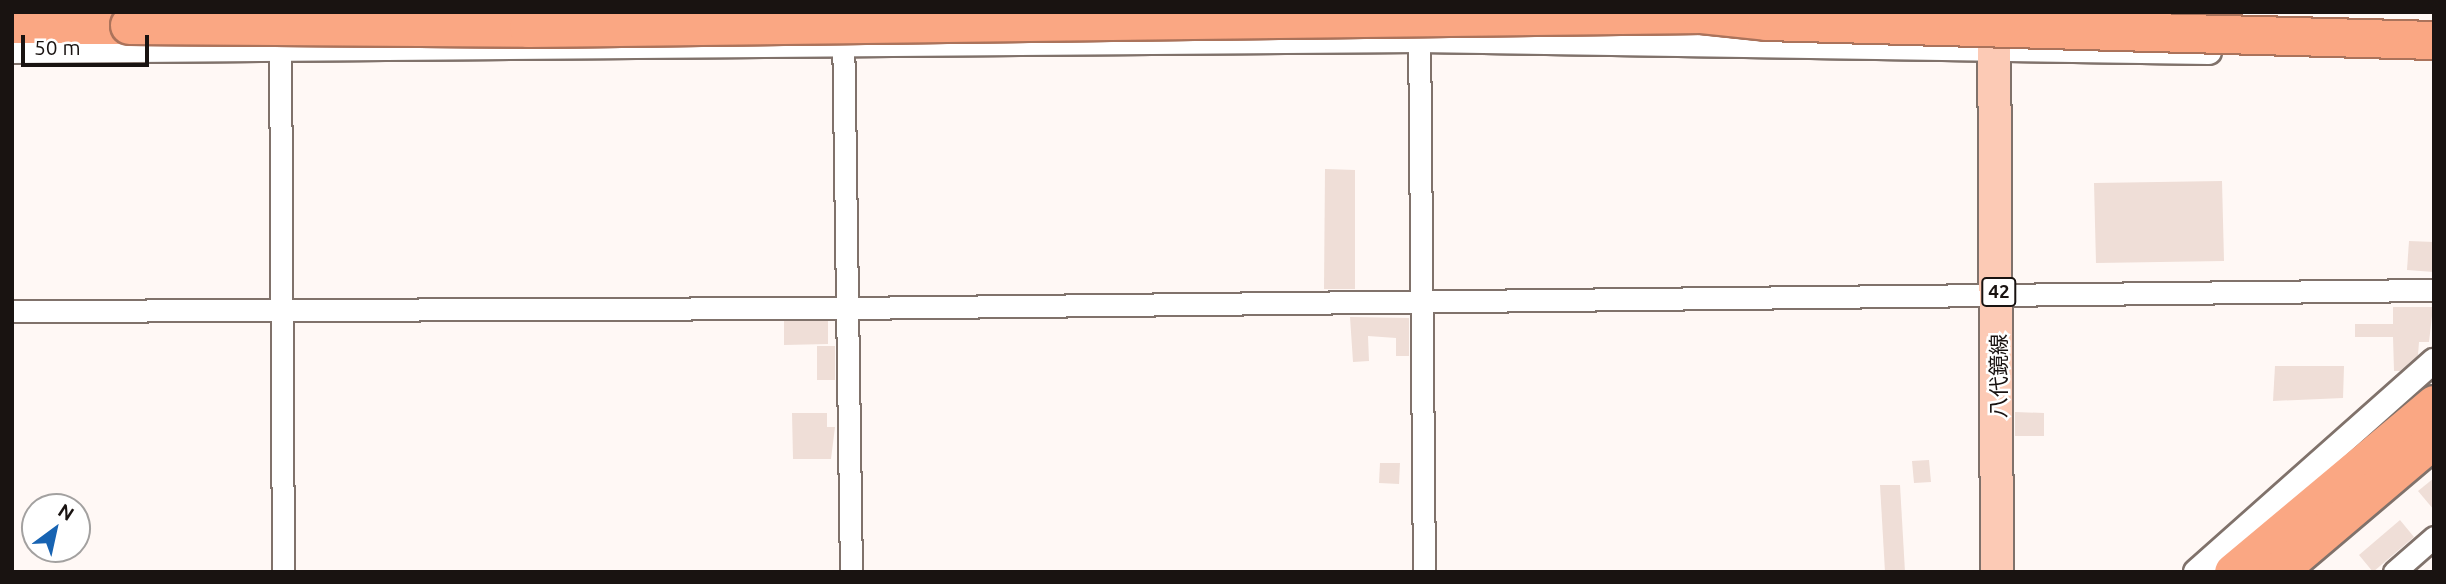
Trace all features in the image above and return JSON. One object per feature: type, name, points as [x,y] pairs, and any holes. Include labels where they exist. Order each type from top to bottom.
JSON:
[{"type":"highway","points":[[129,25],[413,12]]},
{"type":"highway","points":[[12,24],[528,28],[1903,12]]},
{"type":"highway","points":[[1701,14],[1766,20],[2434,40]]},
{"type":"highway","points":[[2233,572],[2434,404]]},
{"type":"highway","points":[[2277,572],[2434,439]]},
{"type":"main road","name":"八代鏡線","points":[[1994,12],[1999,292],[1997,572]]},
{"type":"street","points":[[281,12],[283,572]]},
{"type":"street","points":[[843,12],[845,308],[851,572]]},
{"type":"street","points":[[1418,12],[1424,572]]},
{"type":"street","points":[[12,51],[1419,40],[1994,47],[2434,57]]},
{"type":"street","points":[[12,311],[845,308],[1999,292],[2434,290]]},
{"type":"street","points":[[2196,572],[2434,361]]},
{"type":"street","points":[[2394,572],[2434,537]]},
{"type":"building","points":[[1325,169],[1355,170],[1355,289],[1324,289]]},
{"type":"building","points":[[2222,181],[2224,261],[2096,263],[2094,183]]},
{"type":"building","points":[[2409,241],[2434,242],[2434,272],[2407,270]]},
{"type":"building","points":[[2393,307],[2433,307],[2429,342],[2419,342],[2418,355],[2400,371],[2394,371],[2393,337],[2355,337],[2355,324],[2393,324]]},
{"type":"building","points":[[1350,317],[1409,318],[1409,356],[1396,356],[1396,338],[1368,336],[1369,361],[1353,362]]},
{"type":"building","points":[[784,321],[828,321],[828,344],[784,345]]},
{"type":"building","points":[[817,346],[835,346],[835,380],[817,380]]},
{"type":"building","points":[[2275,366],[2344,366],[2343,398],[2273,401]]},
{"type":"building","points":[[2015,412],[2044,413],[2044,436],[2015,436]]},
{"type":"building","points":[[792,413],[827,413],[827,427],[835,427],[831,459],[793,459]]},
{"type":"building","points":[[1929,460],[1931,482],[1914,483],[1912,461]]},
{"type":"building","points":[[1380,463],[1400,463],[1399,484],[1379,483]]},
{"type":"building","points":[[2434,478],[2434,510],[2418,491]]},
{"type":"building","points":[[1880,485],[1900,485],[1905,572],[1885,572]]},
{"type":"building","points":[[2400,520],[2414,537],[2373,572],[2359,555]]}]
